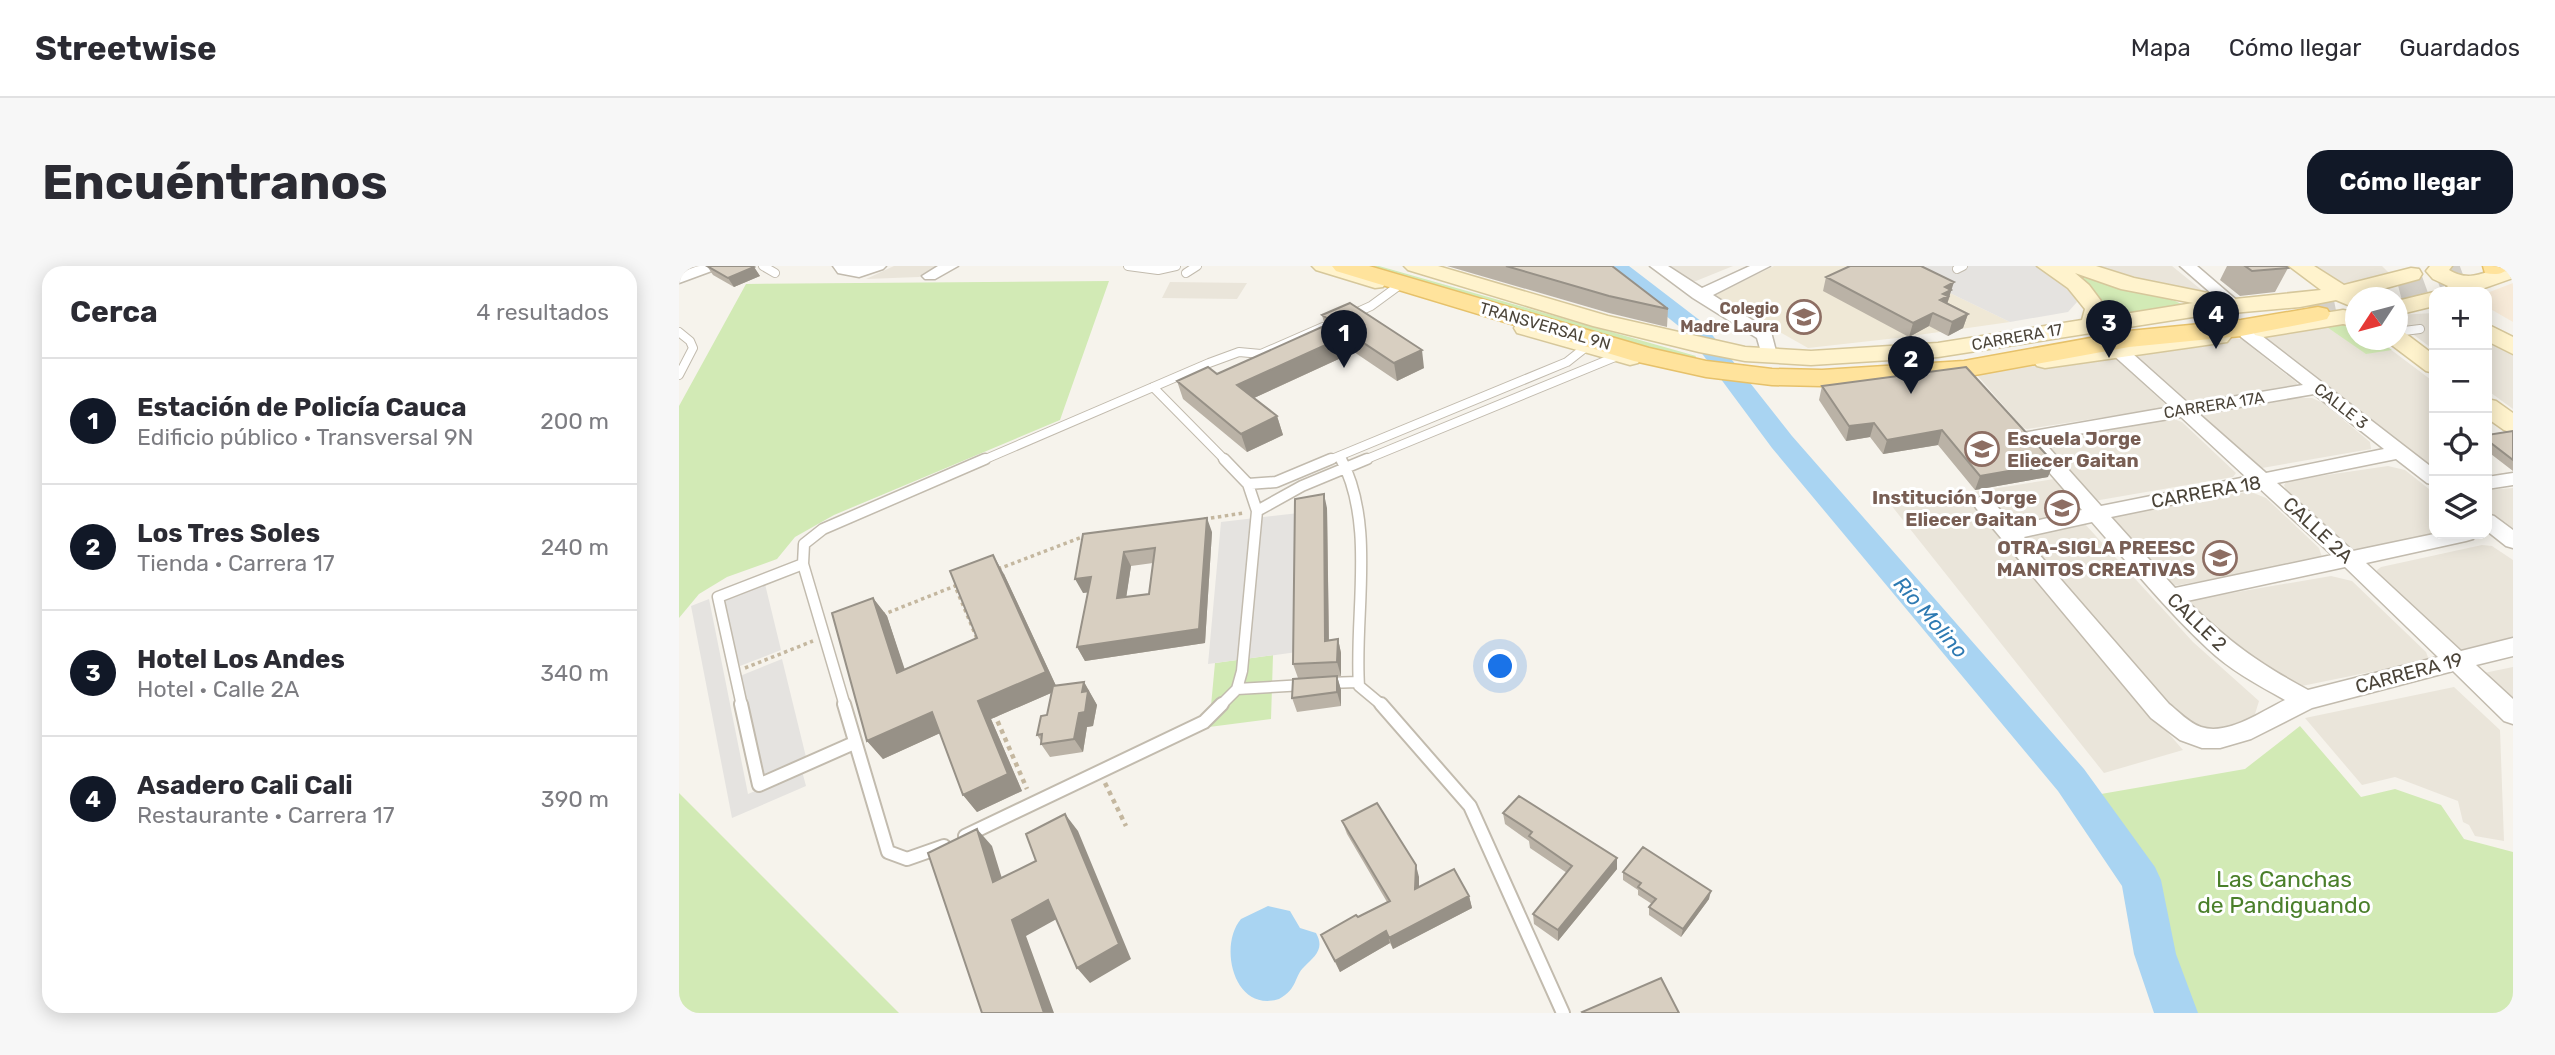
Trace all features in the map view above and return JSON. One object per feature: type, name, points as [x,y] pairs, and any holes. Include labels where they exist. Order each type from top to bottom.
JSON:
[{"type":"main road","points":[[1323,266],[1402,276],[1586,347],[1675,370],[1703,356]]},
{"type":"main road","name":"TRANSVERSAL 9N","points":[[1344,266],[1514,299],[1703,356],[1745,363]]},
{"type":"main road","points":[[2048,266],[2064,274],[2087,295],[2096,309],[2093,324]]},
{"type":"main road","points":[[2300,266],[2345,296]]},
{"type":"main road","points":[[2441,266],[2437,271],[2446,278],[2461,283],[2476,283]]},
{"type":"main road","name":"CARRERA 17","points":[[2370,287],[2407,269],[2441,266]]},
{"type":"main road","points":[[2078,267],[2150,289],[2236,305]]},
{"type":"main road","points":[[2466,287],[2501,268]]},
{"type":"main road","points":[[2407,269],[2434,287]]},
{"type":"main road","name":"TRANSVERSAL 9N","points":[[1402,276],[1643,355],[1703,356]]},
{"type":"main road","name":"CARRERA 17","points":[[1745,363],[1822,378],[1964,369],[2130,340],[2241,328],[2314,310],[2345,299]]},
{"type":"main road","points":[[2408,306],[2429,300]]},
{"type":"main road","name":"CARRERA 17","points":[[1745,363],[1769,355],[1811,358],[1938,350],[2093,324],[2236,305],[2314,310]]},
{"type":"main road","points":[[1964,369],[1975,371],[2247,333],[2314,310],[2345,317]]},
{"type":"main road","name":"CARRERA 17","points":[[1745,363],[1822,366],[1939,359],[2121,331],[2314,310]]},
{"type":"main road","points":[[2492,322],[2513,334]]},
{"type":"main road","points":[[2408,334],[2429,350]]},
{"type":"main road","points":[[2492,334],[2513,347]]},
{"type":"main road","points":[[2408,336],[2429,360]]},
{"type":"main road","points":[[2492,398],[2513,413]]},
{"type":"main road","points":[[2492,410],[2513,425]]},
{"type":"street","points":[[679,272],[694,266]]},
{"type":"street","points":[[679,278],[712,266]]},
{"type":"street","points":[[841,266],[843,270],[855,272],[877,266]]},
{"type":"street","points":[[930,276],[950,266]]},
{"type":"street","points":[[1658,266],[1765,336],[1768,340],[1769,355]]},
{"type":"street","points":[[1699,295],[1762,266]]},
{"type":"street","points":[[2188,266],[2236,305]]},
{"type":"street","name":"CALLE 3","points":[[2247,333],[2430,476]]},
{"type":"street","name":"CALLE 2A","points":[[2118,350],[2182,410],[2265,481],[2513,714]]},
{"type":"street","points":[[1964,369],[1983,388]]},
{"type":"street","name":"CARRERA 17A","points":[[2029,437],[2317,388]]},
{"type":"street","name":"CALLE 2","points":[[2010,418],[2170,597],[2218,645],[2260,675],[2306,700]]},
{"type":"street","name":"CARRERA 18","points":[[2008,534],[2094,512],[2265,481],[2399,452]]},
{"type":"street","points":[[2492,482],[2513,479]]},
{"type":"street","points":[[1983,503],[2008,534]]},
{"type":"street","points":[[2492,528],[2513,541]]},
{"type":"street","name":"CARRERA 19","points":[[2008,534],[2160,710],[2189,733],[2202,738],[2220,738],[2242,732],[2306,700],[2513,647]]},
{"type":"street","points":[[2170,597],[2444,539]]},
{"type":"lane","points":[[763,266],[775,273]]},
{"type":"lane","points":[[1128,266],[1158,270],[1176,266]]},
{"type":"lane","points":[[1186,273],[1197,266]]},
{"type":"lane","points":[[1347,317],[1372,310],[1402,276]]},
{"type":"lane","points":[[1153,387],[1248,484],[1257,511],[1242,670],[1237,689],[1204,722],[936,850],[907,859],[888,852],[803,564],[804,544],[823,529],[1231,353],[1261,354],[1334,322]]},
{"type":"lane","points":[[679,332],[690,341],[693,348],[679,375]]},
{"type":"lane","points":[[1248,484],[1276,482],[1567,362],[1586,347]]},
{"type":"lane","points":[[1257,511],[1302,486],[1620,355]]},
{"type":"lane","points":[[1339,456],[1348,467],[1359,503],[1358,682],[1361,689],[1377,699],[1470,806],[1563,1013]]},
{"type":"lane","points":[[803,564],[718,597],[759,785],[855,743]]},
{"type":"lane","points":[[1237,689],[1358,682]]},
{"type":"path","points":[[1202,519],[1257,511]]},
{"type":"path","points":[[993,572],[1079,537],[1093,535]]},
{"type":"path","points":[[877,617],[968,581]]},
{"type":"path","points":[[955,586],[980,647]]},
{"type":"path","points":[[735,673],[825,637]]},
{"type":"path","points":[[989,701],[1034,803]]},
{"type":"path","points":[[1100,773],[1126,826]]},
{"type":"shaded area","points":[[894,266],[942,266],[919,277],[866,279]]},
{"type":"shaded area","points":[[1665,266],[1733,266],[1690,281]]},
{"type":"shaded area","points":[[1774,266],[1894,266],[2010,322],[1808,348],[1714,295]]},
{"type":"shaded area","points":[[1894,266],[2036,266],[2068,285],[2077,302],[2068,312],[2010,322]]},
{"type":"shaded area","points":[[2088,266],[2172,266],[2209,296],[2198,296]]},
{"type":"shaded area","points":[[2308,266],[2382,266],[2390,274],[2344,287]]},
{"type":"shaded area","points":[[1170,282],[1247,283],[1237,299],[1162,298]]},
{"type":"shaded area","points":[[2513,283],[2513,322],[2492,310],[2492,291]]},
{"type":"shaded area","points":[[2429,313],[2429,346],[2408,330],[2408,314]]},
{"type":"shaded area","points":[[2345,324],[2345,350],[2391,350],[2429,378],[2429,468],[2265,337]]},
{"type":"shaded area","points":[[2241,339],[2297,383],[2296,386],[2186,404],[2130,351]]},
{"type":"shaded area","points":[[2492,342],[2513,355],[2513,409],[2492,394]]},
{"type":"shaded area","points":[[2100,354],[2113,356],[2166,405],[2164,408],[2027,429],[2023,428],[1976,374]]},
{"type":"shaded area","points":[[2293,398],[2312,398],[2323,403],[2370,442],[2371,449],[2262,468],[2257,467],[2199,416]]},
{"type":"shaded area","points":[[2168,417],[2182,422],[2236,473],[2233,477],[2094,501],[2040,441],[2046,437]]},
{"type":"shaded area","points":[[2388,466],[2405,470],[2429,489],[2429,535],[2364,551],[2353,549],[2286,490],[2284,485],[2286,482]]},
{"type":"shaded area","points":[[2054,479],[2087,510],[1995,533],[2126,684],[2014,539],[2084,523],[2193,642],[2259,701],[2255,714],[2243,724],[2216,730],[2193,727],[2144,705],[2183,750],[2104,773],[1891,505]]},
{"type":"shaded area","points":[[2513,488],[2513,532],[2492,515],[2492,490]]},
{"type":"shaded area","points":[[2251,492],[2266,498],[2319,548],[2323,560],[2173,586],[2111,521],[2111,516],[2116,514]]},
{"type":"shaded area","points":[[1299,513],[1297,652],[1208,664],[1221,522]]},
{"type":"shaded area","points":[[2482,545],[2492,546],[2513,560],[2513,640],[2472,651],[2459,651],[2377,574],[2381,567]]},
{"type":"shaded area","points":[[2331,576],[2352,581],[2426,652],[2429,660],[2297,687],[2259,666],[2189,606],[2191,600]]},
{"type":"shaded area","points":[[765,584],[781,650],[740,666],[722,600]]},
{"type":"shaded area","points":[[709,599],[748,794],[802,771],[806,786],[732,818],[691,606]]},
{"type":"shaded area","points":[[782,659],[806,757],[765,775],[740,676]]},
{"type":"shaded area","points":[[2513,667],[2513,709],[2484,673]]},
{"type":"shaded area","points":[[2454,687],[2500,730],[2504,841],[2475,836],[2469,825],[2463,822],[2458,801],[2395,777],[2362,785],[2305,718]]},
{"type":"green space","points":[[1361,266],[1379,266],[1696,356],[1694,361]]},
{"type":"green space","points":[[2059,266],[2186,306],[2112,315],[2104,309],[2085,281]]},
{"type":"green space","points":[[1109,281],[1060,420],[834,515],[795,537],[777,559],[727,577],[699,594],[679,618],[679,406],[746,284]]},
{"type":"green space","points":[[2345,322],[2345,340],[2324,325]]},
{"type":"green space","points":[[2360,350],[2392,350],[2366,354]]},
{"type":"green space","points":[[1273,655],[1271,719],[1209,727],[1215,663]]},
{"type":"green space","name":"Las Canchas de Pandiguando","points":[[2300,726],[2361,797],[2395,789],[2441,805],[2464,839],[2513,852],[2513,1013],[2193,1013],[2178,972],[2159,878],[2101,794],[2245,769]]},
{"type":"green space","points":[[679,793],[899,1013],[679,1013]]},
{"type":"water","points":[[1268,906],[1290,911],[1300,928],[1316,933],[1319,948],[1290,991],[1279,999],[1264,1001],[1251,996],[1241,987],[1231,960],[1231,945],[1234,931],[1241,919]]},
{"type":"building","points":[[707,266],[752,266],[754,267],[728,278]]},
{"type":"building","points":[[1506,266],[1612,266],[1668,309],[1609,296]]},
{"type":"building","points":[[1850,266],[1921,266],[1954,282],[1945,287],[1951,290],[1943,294],[1948,296],[1940,300],[1968,314],[1952,322],[1933,313],[1913,323],[1826,277]]},
{"type":"building","points":[[2245,266],[2286,266],[2288,268],[2252,271]]},
{"type":"building","points":[[1350,303],[1422,350],[1394,363],[1350,334],[1237,385],[1277,416],[1241,434],[1177,381],[1208,367],[1217,374],[1333,322],[1322,315]]},
{"type":"building","points":[[1966,367],[2054,463],[1980,476],[1942,430],[1887,440],[1874,423],[1849,426],[1822,386]]},
{"type":"building","points":[[2513,431],[2513,460],[2492,444],[2492,434]]},
{"type":"building","points":[[1324,494],[1325,641],[1338,639],[1337,662],[1293,664],[1295,499]]},
{"type":"building","points":[[1207,518],[1199,629],[1077,647],[1091,577],[1075,579],[1083,534]],"holes":[[[1155,548],[1149,594],[1117,598],[1124,552]]]},
{"type":"building","points":[[993,555],[1046,672],[978,701],[1008,774],[963,795],[932,712],[867,741],[832,613],[873,598],[897,673],[977,638],[950,571]]},
{"type":"building","points":[[1337,676],[1337,692],[1292,698],[1293,679]]},
{"type":"building","points":[[1084,682],[1082,692],[1088,691],[1085,712],[1079,713],[1074,739],[1041,744],[1042,734],[1037,735],[1041,716],[1047,715],[1053,686]]},
{"type":"building","points":[[1519,796],[1617,858],[1558,930],[1533,914],[1572,866],[1529,836],[1532,832],[1503,813]]},
{"type":"building","points":[[1377,803],[1416,865],[1415,889],[1454,869],[1469,896],[1389,938],[1386,931],[1335,961],[1321,935],[1356,915],[1358,917],[1390,901],[1342,821]]},
{"type":"building","points":[[1065,814],[1119,944],[1077,968],[1048,900],[1012,920],[1044,1013],[982,1013],[928,853],[977,829],[993,882],[1036,861],[1026,834]]},
{"type":"building","points":[[1643,847],[1711,891],[1683,929],[1649,907],[1656,899],[1638,887],[1641,883],[1623,872]]},
{"type":"building","points":[[1661,978],[1679,1013],[1582,1012]]},
{"type":"waterway","name":"Río Molino","points":[[1615,266],[1694,327],[1782,442],[2071,780],[2141,880],[2155,954],[2176,1013]]},
{"type":"tunnel","points":[[2403,287],[2461,266]]},
{"type":"tunnel","points":[[2309,308],[2345,301]]},
{"type":"place","name":"Colegio Madre Laura","points":[[1804,317]]},
{"type":"place","name":"Asadero Cali Cali","points":[[2216,349]]},
{"type":"place","name":"Hotel Los Andes","points":[[2109,358]]},
{"type":"place","name":"Estación de Policía Cauca","points":[[1344,368]]},
{"type":"place","name":"Los Tres Soles","points":[[1911,394]]},
{"type":"place","name":"Escuela Jorge Eliecer Gaitan","points":[[1982,449]]},
{"type":"place","name":"Institución Jorge Eliecer Gaitan","points":[[2062,508]]},
{"type":"place","name":"OTRA-SIGLA PREESC MANITOS CREATIVAS","points":[[2220,558]]}]
